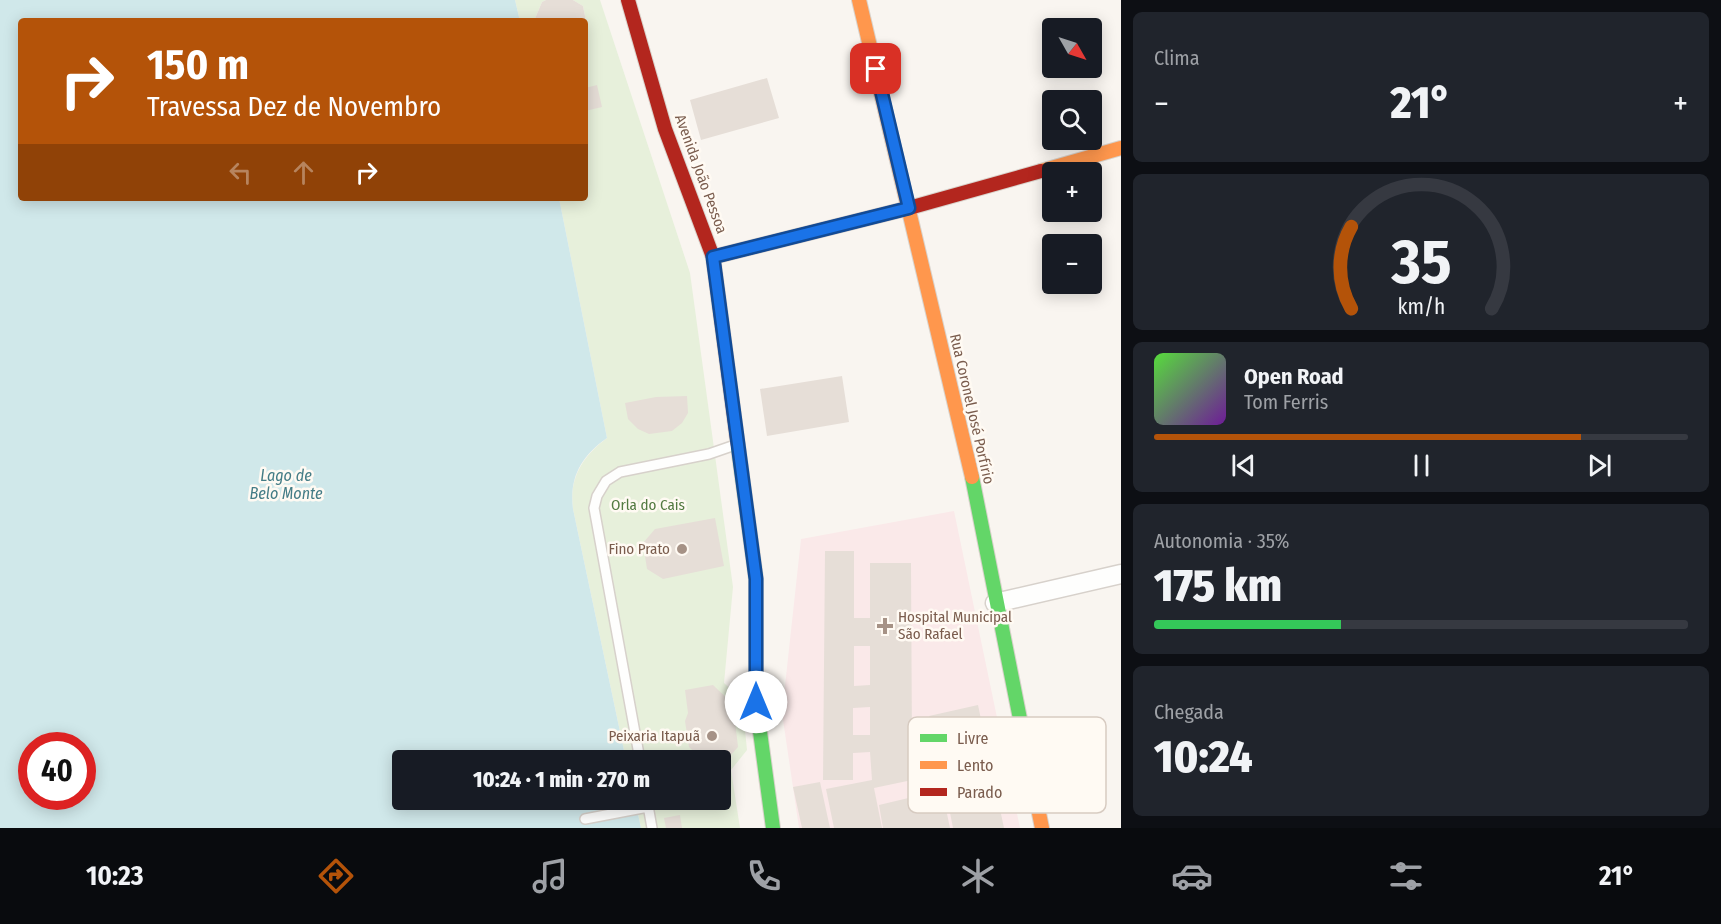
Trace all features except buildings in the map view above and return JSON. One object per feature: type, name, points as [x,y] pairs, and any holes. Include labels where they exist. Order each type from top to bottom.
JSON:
[{"type":"street","name":"Avenida João Pessoa","points":[[627,0],[671,145],[713,257],[740,444],[756,579],[756,702],[773,828]]},
{"type":"street","name":"Rua Coronel José Porfírio","points":[[859,0],[977,500],[995,603],[1019,717]]},
{"type":"street","points":[[713,257],[909,208],[1121,148]]},
{"type":"street","points":[[995,603],[1121,574]]},
{"type":"street","name":"Rua Coronel José Porfírio","points":[[1039,813],[1042,828]]},
{"type":"lane","points":[[638,750],[594,508],[597,496],[606,481],[620,472],[709,454],[740,444]]},
{"type":"lane","points":[[585,819],[620,810]]},
{"type":"lane","points":[[648,810],[652,828]]},
{"type":"shaded area","name":"Hospital Municipal São Rafael","points":[[954,511],[997,717],[908,717],[908,813],[1017,813],[1020,828],[799,828],[782,713],[801,539]]},
{"type":"green space","points":[[515,0],[546,0],[542,2],[535,18],[519,18]]},
{"type":"green space","name":"Orla do Cais","points":[[573,0],[600,0],[690,273],[733,587],[724,683],[742,700],[747,750],[731,770],[731,750],[624,750],[573,509],[573,488],[579,469],[598,445],[607,438],[560,201],[588,201],[588,18],[585,18],[583,6]]},
{"type":"green space","name":"Orla do Cais","points":[[731,770],[740,828],[641,828],[637,810],[731,810]]},
{"type":"water","name":"Lago de Belo Monte","points":[[0,0],[515,0],[519,18],[18,18],[18,201],[560,201],[607,438],[590,452],[579,469],[573,487],[573,509],[624,750],[392,750],[392,810],[637,810],[641,828],[0,828]]},
{"type":"traffic: fast","points":[[738,446],[756,579],[756,702],[773,828]]},
{"type":"traffic: fast","points":[[972,477],[1020,717]]},
{"type":"traffic: slow","points":[[859,0],[972,477]]},
{"type":"traffic: slow","points":[[1041,171],[1121,148]]},
{"type":"traffic: slow","points":[[1039,813],[1042,828]]},
{"type":"traffic: jam","points":[[628,0],[665,129],[713,257],[738,446]]},
{"type":"traffic: jam","points":[[713,257],[909,208],[1041,171]]},
{"type":"place","name":"Fino Prato","points":[[682,549]]},
{"type":"place","name":"Hospital Municipal São Rafael","points":[[885,626]]},
{"type":"place","name":"Peixaria Itapuã","points":[[712,736]]},
{"type":"route","points":[[756,702],[756,579],[743,466],[713,257],[909,208],[876,69]]}]
